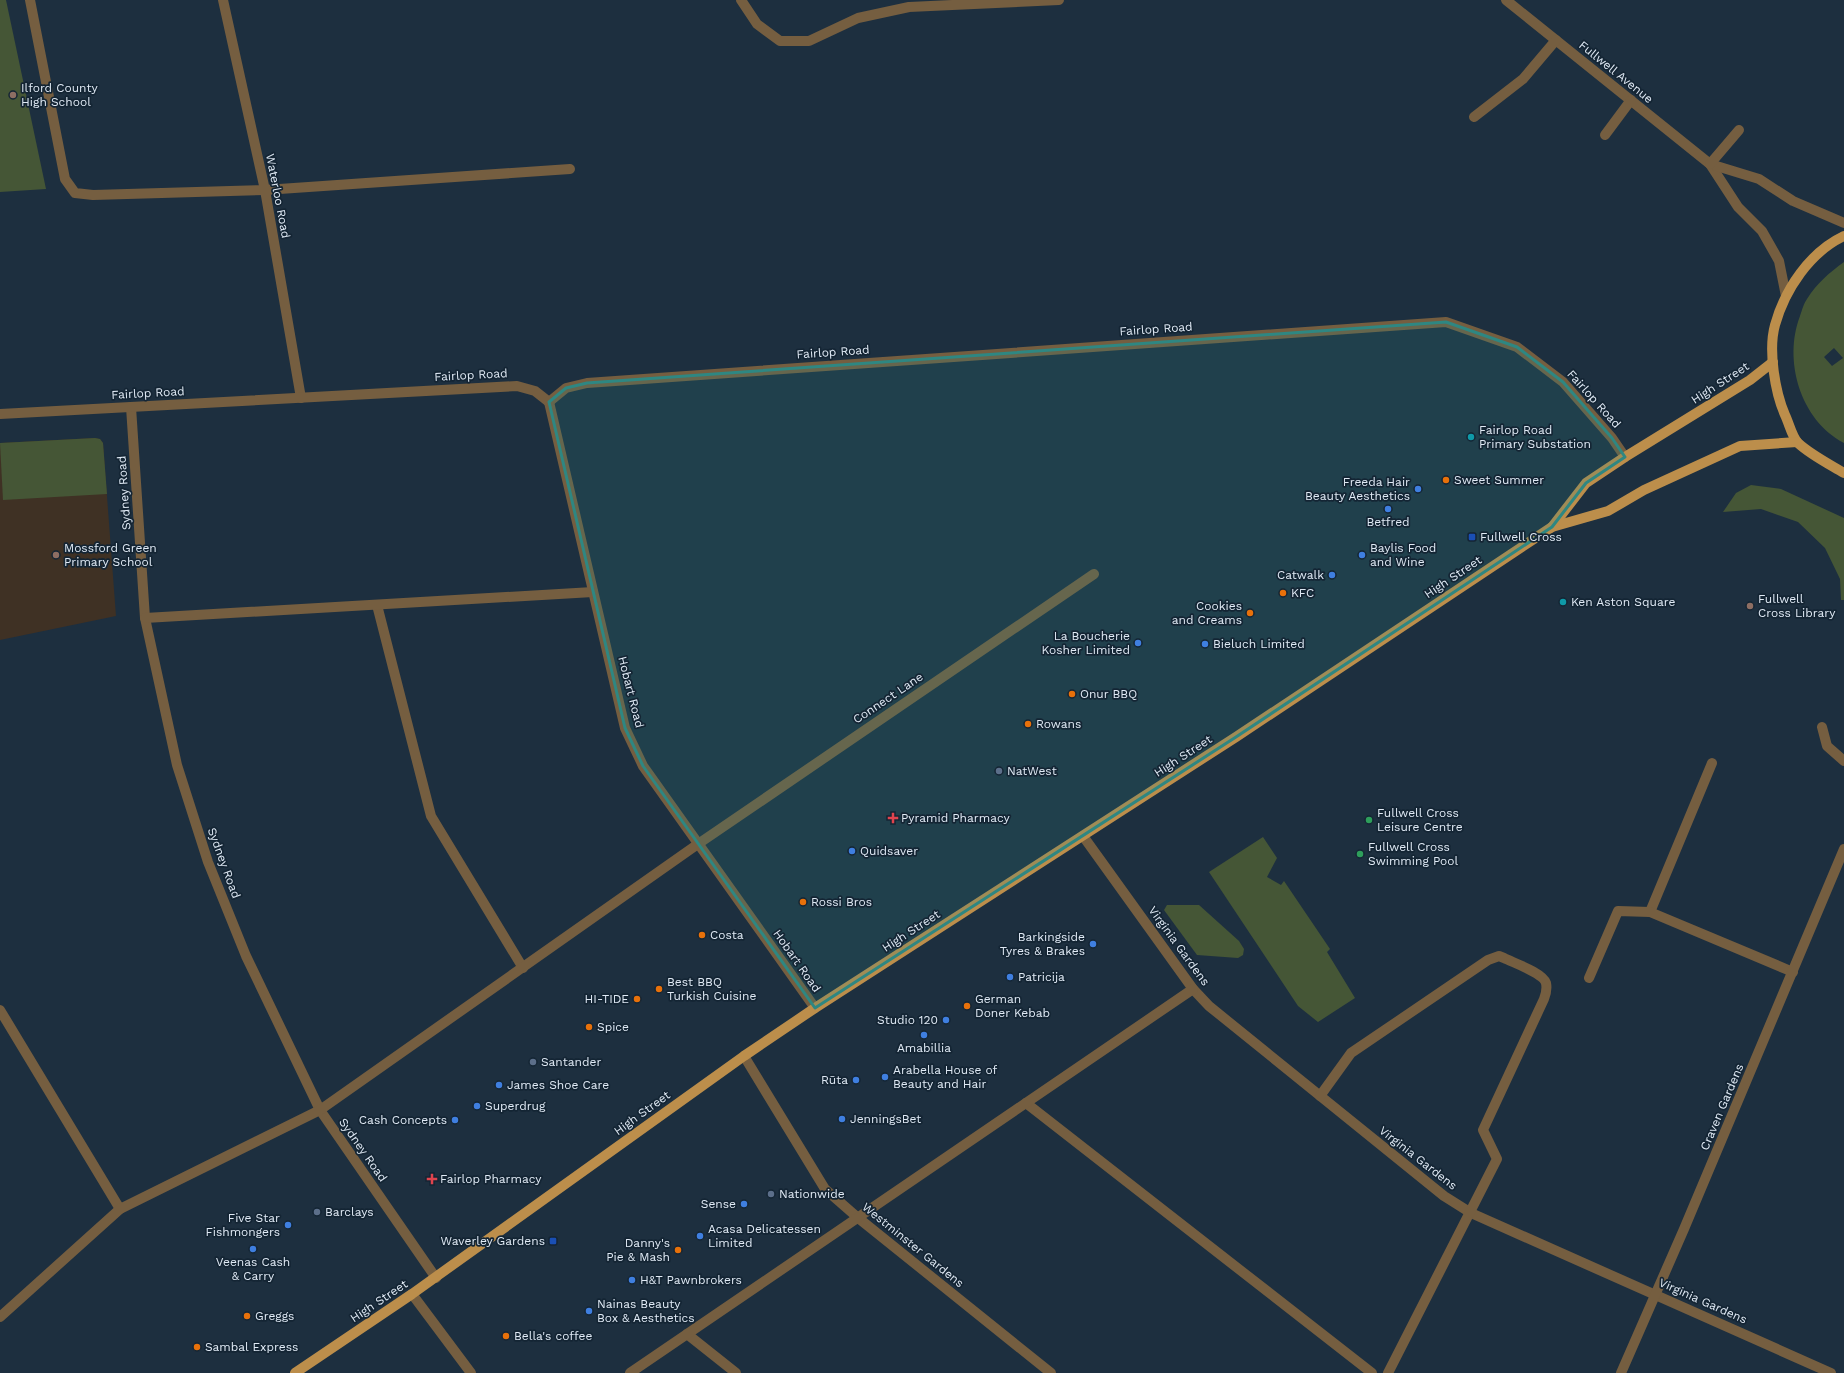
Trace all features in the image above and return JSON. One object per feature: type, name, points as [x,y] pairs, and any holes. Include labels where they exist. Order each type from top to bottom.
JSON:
[{"type":"main road","points":[[1844,236],[1830,243],[1809,262],[1786,296],[1775,326],[1773,362],[1778,399],[1797,442],[1844,473]]},
{"type":"main road","name":"High Street","points":[[1552,527],[1586,483],[1625,457],[1750,380],[1773,362]]},
{"type":"main road","name":"High Street","points":[[295,1373],[436,1278],[744,1056],[815,1008],[1236,737],[1552,527],[1608,511],[1644,490],[1740,446],[1797,442]]},
{"type":"street","points":[[30,0],[65,179],[75,193],[93,195],[265,190],[570,169]]},
{"type":"street","name":"Waterloo Road","points":[[223,0],[265,190],[301,398]]},
{"type":"street","points":[[741,0],[757,24],[780,41],[809,41],[858,18],[909,7],[1059,0]]},
{"type":"street","name":"Fullwell Avenue","points":[[1506,0],[1710,164],[1738,207],[1762,231],[1779,260],[1786,296]]},
{"type":"street","points":[[1474,117],[1523,79],[1556,40]]},
{"type":"street","points":[[1605,135],[1631,100]]},
{"type":"street","points":[[1710,164],[1739,130]]},
{"type":"street","name":"Fullwell Avenue","points":[[1710,164],[1759,179],[1793,201],[1844,223]]},
{"type":"street","name":"Fairlop Road","points":[[0,414],[517,386],[535,391],[549,402],[566,388],[587,383],[1446,322],[1517,347],[1563,382],[1612,438],[1625,457]]},
{"type":"street","name":"Hobart Road","points":[[549,402],[625,728],[643,766],[815,1008]]},
{"type":"street","name":"Sydney Road","points":[[131,407],[145,618],[177,765],[208,862],[246,956],[320,1110],[436,1278]]},
{"type":"street","name":"Connect Lane","points":[[0,1317],[120,1209],[320,1110],[698,844],[1094,574]]},
{"type":"street","points":[[145,618],[593,592]]},
{"type":"street","points":[[377,605],[431,816],[523,968]]},
{"type":"street","points":[[1822,728],[1827,746],[1844,761]]},
{"type":"street","points":[[1650,912],[1712,763]]},
{"type":"street","name":"Virginia Gardens","points":[[1083,836],[1193,989],[1209,1006],[1444,1196],[1471,1213],[1831,1373]]},
{"type":"street","name":"Craven Gardens","points":[[1621,1373],[1793,972],[1844,849]]},
{"type":"street","points":[[1589,978],[1618,911],[1650,912],[1793,972]]},
{"type":"street","points":[[1320,1096],[1352,1053],[1488,960],[1498,956],[1541,976],[1546,982],[1544,999],[1483,1130],[1497,1160],[1388,1373]]},
{"type":"street","points":[[630,1373],[1193,989]]},
{"type":"street","points":[[0,1010],[120,1209]]},
{"type":"street","name":"Westminster Gardens","points":[[744,1056],[825,1189],[857,1217],[1051,1373]]},
{"type":"street","points":[[1026,1103],[1372,1373]]},
{"type":"street","points":[[412,1294],[471,1373]]},
{"type":"street","points":[[687,1334],[736,1373]]},
{"type":"highlighted area","points":[[1446,322],[1517,347],[1563,382],[1612,438],[1625,457],[1586,483],[1552,527],[1236,737],[815,1008],[643,766],[625,728],[549,402],[566,388],[587,383]]},
{"type":"shaded area","name":"Mossford Green Primary School","points":[[100,439],[103,443],[116,616],[0,640],[0,443]]},
{"type":"green space","name":"Ilford County High School","points":[[0,0],[6,0],[46,189],[0,192]]},
{"type":"green space","points":[[1844,262],[1844,443],[1829,433],[1816,420],[1806,404],[1799,387],[1795,369],[1794,351],[1795,333],[1805,302],[1819,283]],"holes":[[[1834,348],[1843,358],[1832,366],[1824,357]]]},
{"type":"green space","points":[[100,439],[103,443],[107,494],[3,500],[0,443]]},
{"type":"green space","points":[[1751,485],[1781,489],[1844,518],[1844,600],[1841,600],[1840,579],[1825,548],[1798,522],[1761,509],[1723,512],[1736,493]]},
{"type":"green space","points":[[1263,837],[1277,858],[1267,877],[1281,885],[1284,881],[1330,949],[1327,952],[1355,998],[1318,1022],[1298,1006],[1209,872]]},
{"type":"green space","points":[[1167,905],[1199,905],[1239,941],[1244,949],[1243,955],[1238,958],[1197,955],[1164,910]]},
{"type":"place","name":"Ilford County High School","points":[[13,95]]},
{"type":"place","name":"Fairlop Road Primary Substation","points":[[1471,437]]},
{"type":"place","name":"Sweet Summer","points":[[1446,480]]},
{"type":"place","name":"Freeda Hair Beauty Aesthetics","points":[[1418,489]]},
{"type":"place","name":"Betfred","points":[[1388,509]]},
{"type":"place","name":"Fullwell Cross","points":[[1472,537]]},
{"type":"place","name":"Mossford Green Primary School","points":[[56,555]]},
{"type":"place","name":"Baylis Food and Wine","points":[[1362,555]]},
{"type":"place","name":"Catwalk","points":[[1332,575]]},
{"type":"place","name":"KFC","points":[[1283,593]]},
{"type":"place","name":"Ken Aston Square","points":[[1563,602]]},
{"type":"place","name":"Fullwell Cross Library","points":[[1750,606]]},
{"type":"place","name":"Cookies and Creams","points":[[1250,613]]},
{"type":"place","name":"La Boucherie Kosher Limited","points":[[1138,643]]},
{"type":"place","name":"Bieluch Limited","points":[[1205,644]]},
{"type":"place","name":"Onur BBQ","points":[[1072,694]]},
{"type":"place","name":"Rowans","points":[[1028,724]]},
{"type":"place","name":"NatWest","points":[[999,771]]},
{"type":"place","name":"Pyramid Pharmacy","points":[[893,818]]},
{"type":"place","name":"Fullwell Cross Leisure Centre","points":[[1369,820]]},
{"type":"place","name":"Quidsaver","points":[[852,851]]},
{"type":"place","name":"Fullwell Cross Swimming Pool","points":[[1360,854]]},
{"type":"place","name":"Rossi Bros","points":[[803,902]]},
{"type":"place","name":"Costa","points":[[702,935]]},
{"type":"place","name":"Barkingside Tyres & Brakes","points":[[1093,944]]},
{"type":"place","name":"Patricija","points":[[1010,977]]},
{"type":"place","name":"Best BBQ Turkish Cuisine","points":[[659,989]]},
{"type":"place","name":"HI-TIDE","points":[[637,999]]},
{"type":"place","name":"German Doner Kebab","points":[[967,1006]]},
{"type":"place","name":"Studio 120","points":[[946,1020]]},
{"type":"place","name":"Spice","points":[[589,1027]]},
{"type":"place","name":"Amabillia","points":[[924,1035]]},
{"type":"place","name":"Santander","points":[[533,1062]]},
{"type":"place","name":"Arabella House of Beauty and Hair","points":[[885,1077]]},
{"type":"place","name":"Rūta","points":[[856,1080]]},
{"type":"place","name":"James Shoe Care","points":[[499,1085]]},
{"type":"place","name":"Superdrug","points":[[477,1106]]},
{"type":"place","name":"JenningsBet","points":[[842,1119]]},
{"type":"place","name":"Cash Concepts","points":[[455,1120]]},
{"type":"place","name":"Fairlop Pharmacy","points":[[432,1179]]},
{"type":"place","name":"Nationwide","points":[[771,1194]]},
{"type":"place","name":"Sense","points":[[744,1204]]},
{"type":"place","name":"Barclays","points":[[317,1212]]},
{"type":"place","name":"Five Star Fishmongers","points":[[288,1225]]},
{"type":"place","name":"Acasa Delicatessen Limited","points":[[700,1236]]},
{"type":"place","name":"Waverley Gardens","points":[[553,1241]]},
{"type":"place","name":"Veenas Cash & Carry","points":[[253,1249]]},
{"type":"place","name":"Danny's Pie & Mash","points":[[678,1250]]},
{"type":"place","name":"H&T Pawnbrokers","points":[[632,1280]]},
{"type":"place","name":"Nainas Beauty Box & Aesthetics","points":[[589,1311]]},
{"type":"place","name":"Greggs","points":[[247,1316]]},
{"type":"place","name":"Bella's coffee","points":[[506,1336]]},
{"type":"place","name":"Sambal Express","points":[[197,1347]]}]
